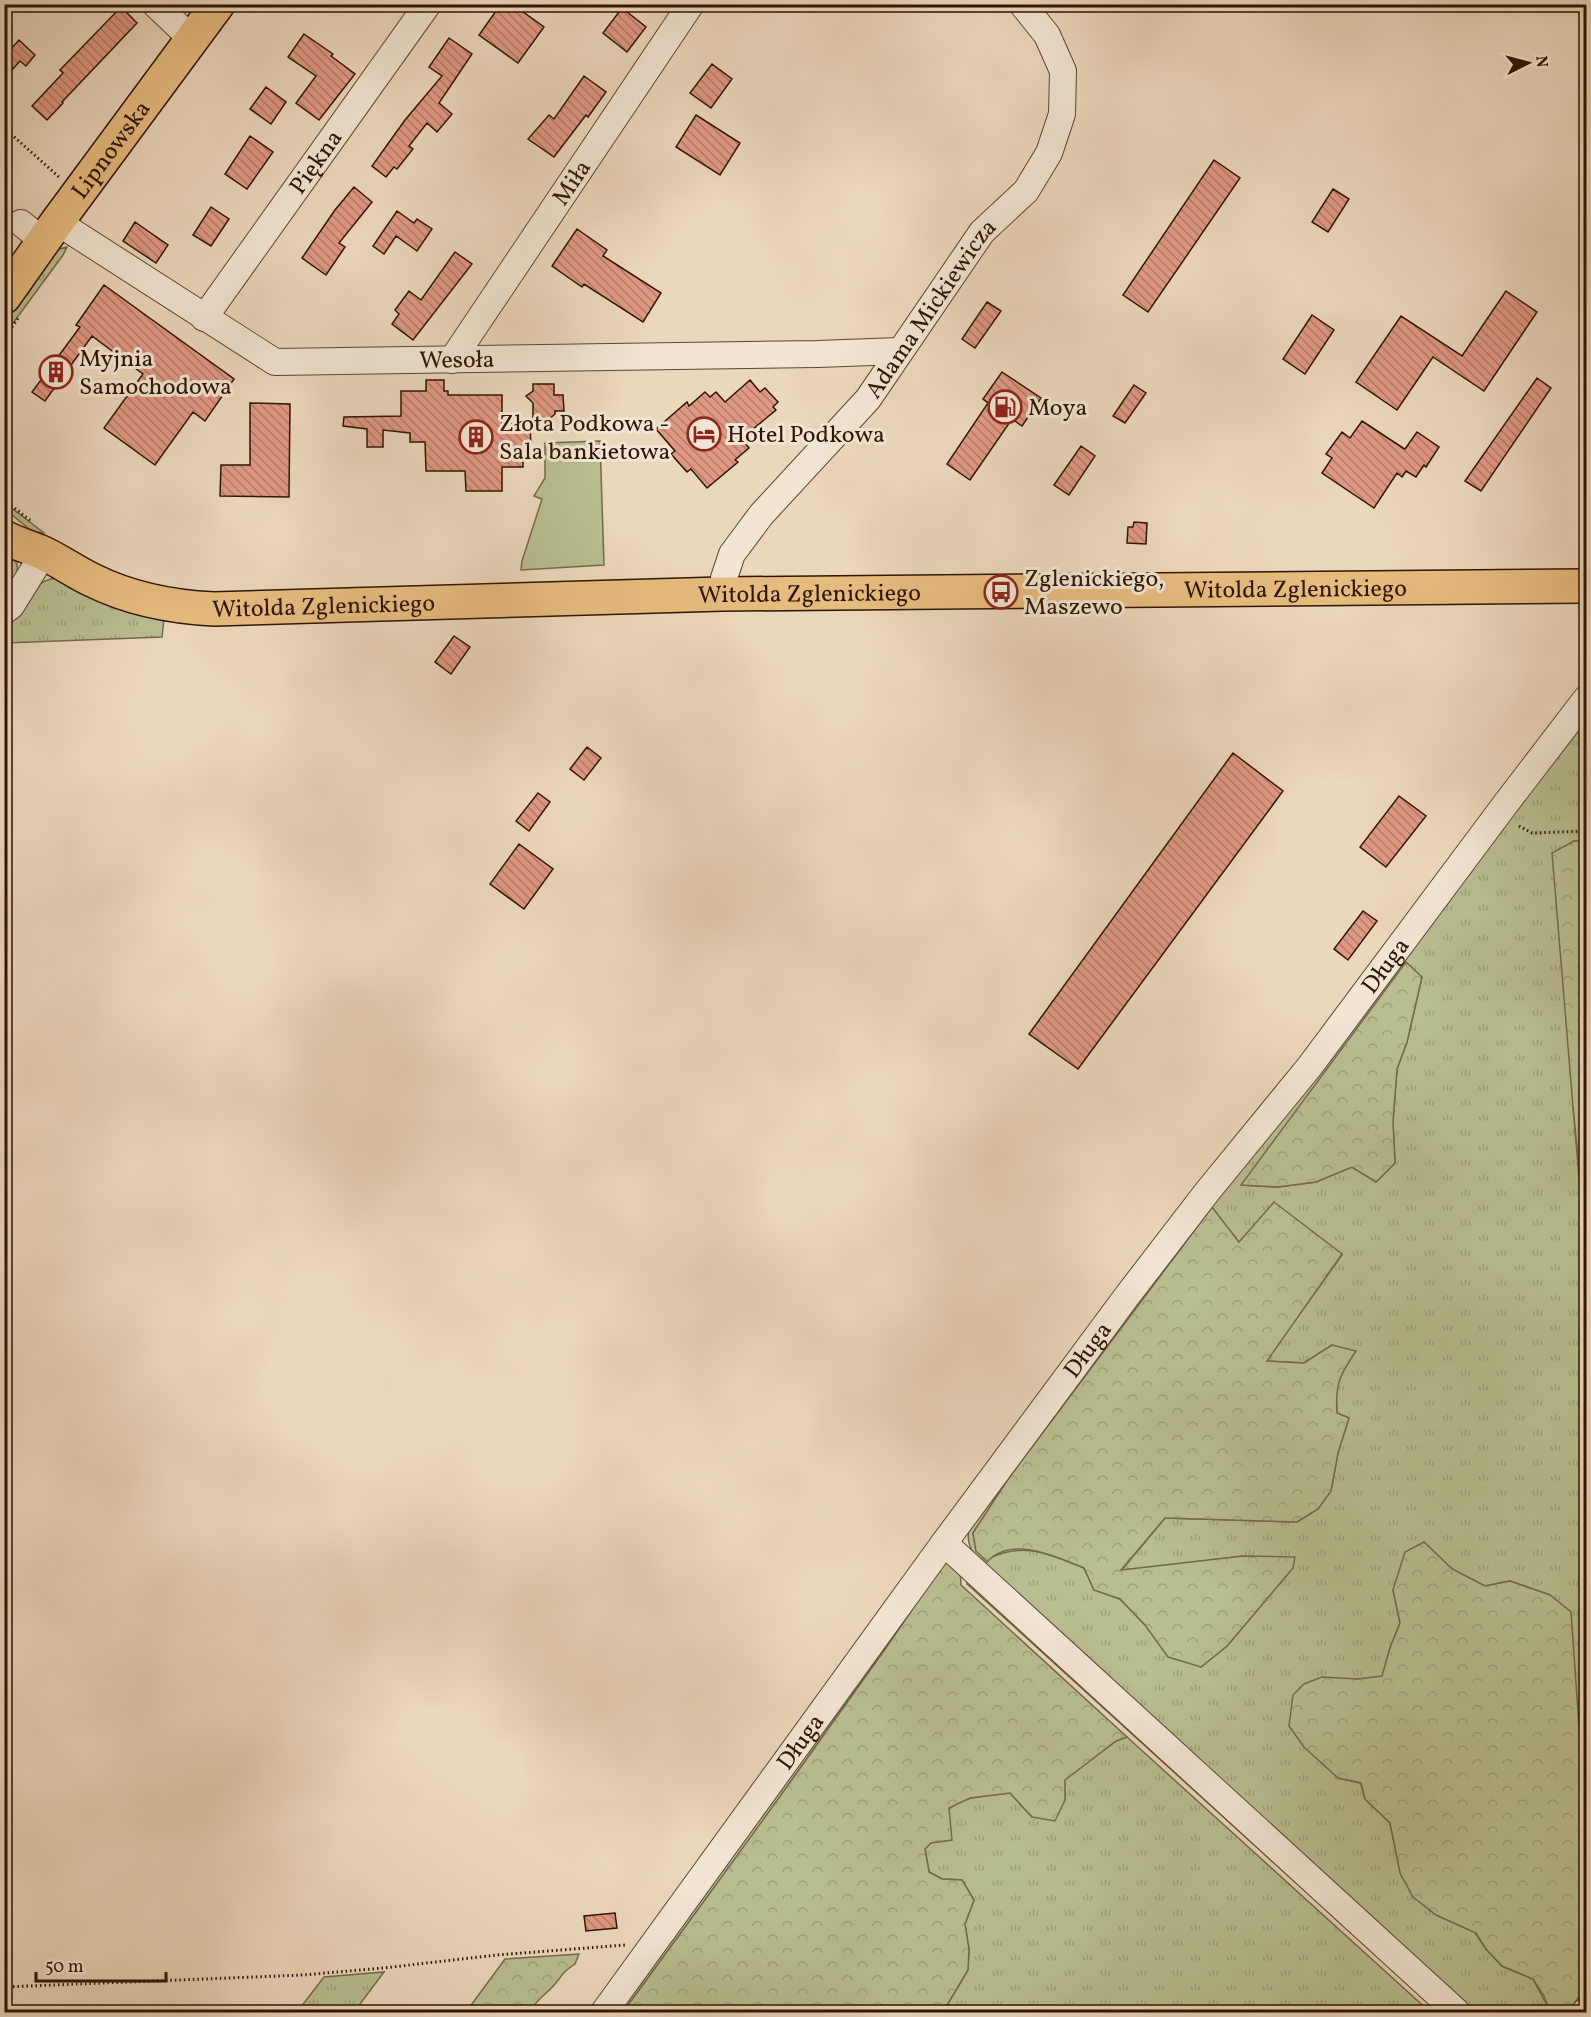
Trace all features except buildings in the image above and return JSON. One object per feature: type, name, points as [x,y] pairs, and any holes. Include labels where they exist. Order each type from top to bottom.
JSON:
[{"type":"main road","name":"Lipnowska","points":[[4,297],[40,229],[193,40],[218,4]]},
{"type":"main road","name":"Witolda Zglenickiego","points":[[4,517],[27,535],[44,553]]},
{"type":"main road","name":"Witolda Zglenickiego","points":[[4,537],[21,546],[44,553],[108,588],[159,603],[198,608],[260,609],[722,594],[1587,585]]},
{"type":"street","points":[[155,4],[193,40]]},
{"type":"street","name":"Piękna","points":[[204,318],[428,4]]},
{"type":"street","name":"Miła","points":[[452,360],[691,4]]},
{"type":"street","name":"Adama Mickiewicza","points":[[722,594],[724,578],[732,554],[760,515],[868,399],[982,232],[1026,191],[1049,153],[1062,114],[1063,71],[1047,35],[1022,4]]},
{"type":"street","name":"Wesoła","points":[[40,229],[204,318],[275,362],[899,351]]},
{"type":"street","points":[[4,611],[11,606],[44,553]]},
{"type":"street","name":"Długa","points":[[604,2013],[1127,1296],[1310,1066],[1507,802],[1587,699]]},
{"type":"street","points":[[945,1543],[1457,2013]]},
{"type":"path","points":[[4,128],[60,178]]},
{"type":"path","points":[[1520,826],[1532,833],[1587,831]]},
{"type":"path","points":[[1587,1302],[1585,1323],[1587,1341]]},
{"type":"path","points":[[4,1988],[303,1975],[497,1954],[632,1945],[647,1954]]},
{"type":"green space","points":[[67,247],[5,334],[7,311],[54,250]]},
{"type":"green space","points":[[600,441],[604,565],[521,570],[542,499],[534,496],[545,478],[545,443]]},
{"type":"green space","points":[[4,502],[44,533],[34,533],[5,509]]},
{"type":"green space","points":[[5,543],[15,559],[17,570],[5,598]]},
{"type":"green space","points":[[56,578],[164,619],[162,637],[5,643],[4,623],[33,589],[40,583]]},
{"type":"green space","points":[[1586,712],[1586,840],[1574,841],[1573,1107],[1586,1237],[1586,1805],[1580,1747],[1550,1595],[1510,1581],[1485,1586],[1452,1569],[1424,1542],[1393,1590],[1400,1623],[1382,1677],[1358,1679],[1338,1778],[1361,1783],[1365,1799],[1390,1823],[1394,1842],[1476,1934],[1486,1949],[1502,1966],[1533,1979],[1550,2011],[1561,2012],[1470,2012],[980,1564],[969,1543],[968,1532],[971,1520]],"holes":[[[1422,977],[1407,1042],[1397,1069],[1393,1122],[1395,1163],[1376,1182],[1352,1167],[1316,1182],[1278,1187],[1242,1185]],[[1212,1208],[1238,1242],[1342,1255],[1266,1361],[1304,1363],[1332,1345],[1342,1372],[1336,1391],[1337,1413],[1349,1418],[1338,1453],[1331,1491],[1318,1509],[1297,1522],[1165,1518],[1121,1571],[1243,1556],[1293,1568],[1227,1646],[1201,1667],[1145,1625],[1120,1599],[1094,1590],[1084,1568],[1050,1555],[1028,1550],[992,1557],[976,1551],[973,1533],[1008,1479]]]},
{"type":"green space","points":[[1574,841],[1586,841],[1586,1237],[1552,853]]},
{"type":"green space","points":[[1406,962],[1422,977],[1407,1042],[1397,1069],[1393,1122],[1395,1163],[1376,1182],[1352,1167],[1316,1182],[1278,1187],[1241,1185]]},
{"type":"green space","points":[[1274,1202],[1342,1254],[1267,1361],[1304,1363],[1332,1345],[1356,1351],[1342,1373],[1337,1394],[1337,1413],[1349,1418],[1338,1453],[1331,1491],[1318,1509],[1297,1522],[1165,1518],[1121,1570],[1243,1556],[1295,1557],[1293,1568],[1227,1646],[1201,1667],[1168,1657],[1145,1625],[1120,1599],[1094,1590],[1084,1568],[1048,1554],[1021,1549],[997,1554],[987,1562],[976,1551],[973,1533],[1008,1479],[1212,1207],[1239,1242]]},
{"type":"green space","points":[[1424,1542],[1452,1569],[1485,1586],[1510,1581],[1550,1595],[1571,1612],[1586,1805],[1586,1987],[1568,2012],[1550,2011],[1533,1979],[1502,1966],[1486,1949],[1476,1933],[1436,1915],[1413,1897],[1400,1873],[1390,1823],[1365,1799],[1361,1783],[1338,1778],[1304,1747],[1289,1726],[1293,1695],[1304,1684],[1322,1677],[1358,1679],[1382,1676],[1400,1623],[1393,1590],[1405,1552]]},
{"type":"green space","points":[[945,1557],[919,1600],[760,1825],[623,2012],[614,2012]]},
{"type":"green space","points":[[945,1557],[960,1568],[961,1585],[1127,1737],[1116,1741],[1065,1780],[1065,1800],[1055,1821],[1032,1817],[1010,1793],[970,1798],[949,1808],[952,1840],[931,1843],[925,1849],[929,1872],[942,1879],[962,1880],[974,1900],[965,1924],[969,1949],[968,1970],[943,2012],[623,2012],[873,1666]]},
{"type":"green space","points":[[967,1579],[1447,2012],[1438,2012],[967,1584]]},
{"type":"green space","points":[[1127,1737],[1430,2012],[943,2012],[968,1970],[969,1949],[965,1924],[974,1900],[962,1880],[942,1879],[929,1872],[925,1849],[947,1812],[967,1799],[1010,1793],[1032,1817],[1065,1800],[1064,1780],[1116,1741]]},
{"type":"green space","points":[[579,1954],[575,1964],[564,1973],[530,2012],[466,2012],[505,1959]]},
{"type":"green space","points":[[384,1972],[354,2012],[297,2012],[324,1977]]},
{"type":"place","name":"Myjnia Samochodowa","points":[[56,372]]},
{"type":"place","name":"Moya","points":[[1005,407]]},
{"type":"place","name":"Hotel Podkowa","points":[[704,434]]},
{"type":"place","name":"Złota Podkowa - Sala bankietowa","points":[[476,437]]},
{"type":"place","name":"Zglenickiego, Maszewo","points":[[1001,592]]}]
